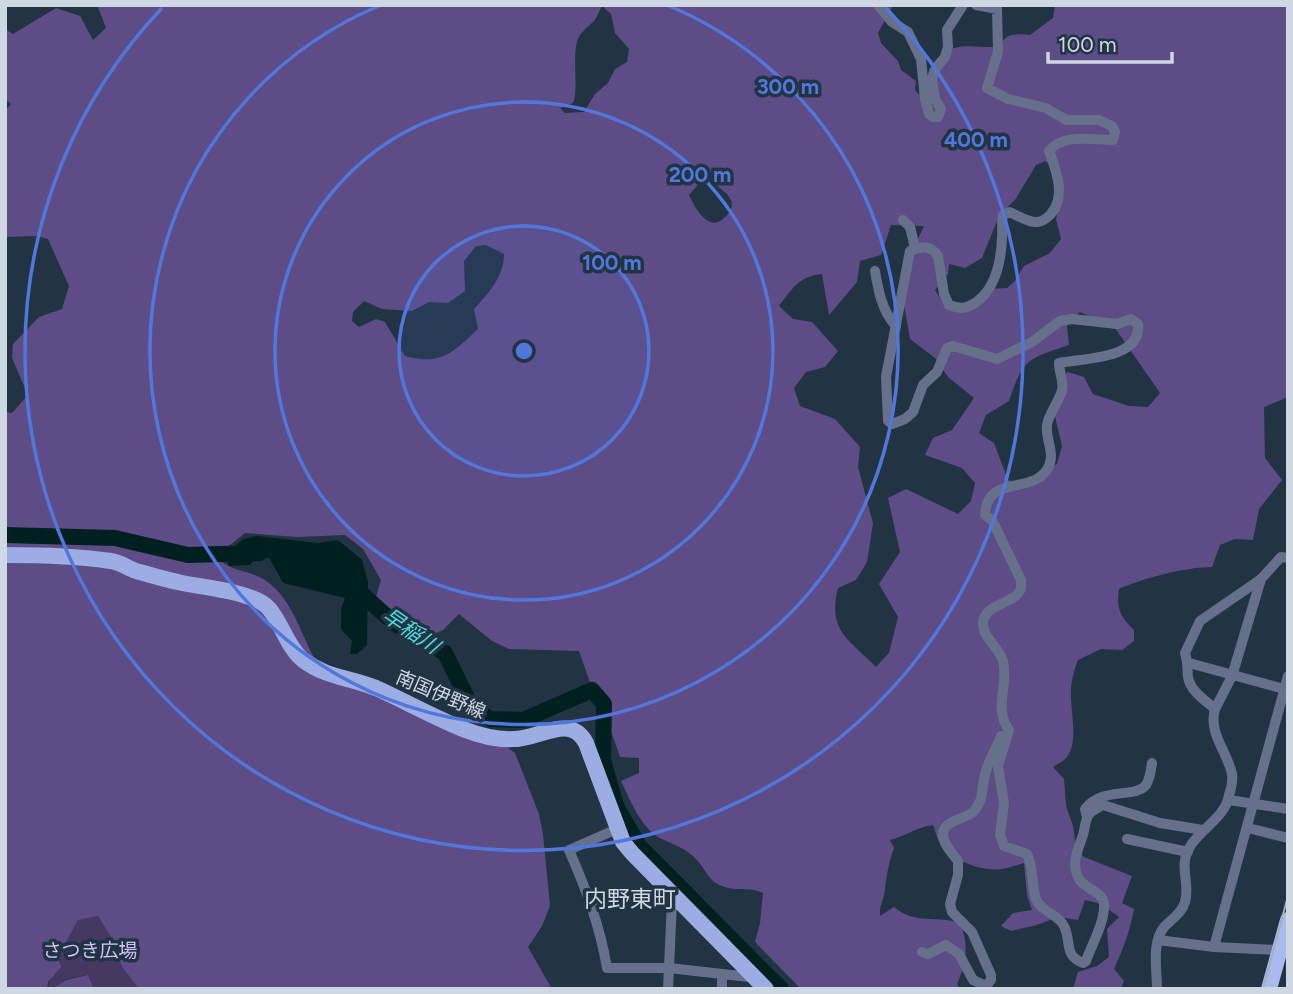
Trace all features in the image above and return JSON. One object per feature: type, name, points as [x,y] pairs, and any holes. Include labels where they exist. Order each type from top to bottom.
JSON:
[{"type":"highway","points":[[1269,989],[1287,924]]},
{"type":"main road","name":"南国伊野線","points":[[5,555],[37,554],[113,561],[132,570],[183,583],[208,586],[261,601],[269,607],[295,654],[326,675],[365,684],[465,730],[513,740],[557,729],[573,729],[586,743],[617,829],[632,853],[675,900],[754,974],[766,989]]},
{"type":"street","points":[[878,5],[892,22],[908,32],[920,59],[929,114],[938,117],[941,109],[933,90],[934,71],[945,57],[948,47],[947,30],[963,5]]},
{"type":"street","points":[[922,952],[928,954],[946,945],[960,954],[973,980],[986,986],[991,980],[972,932],[952,912],[950,904],[958,875],[958,861],[943,836],[943,829],[948,824],[971,814],[979,802],[984,789],[986,770],[1001,736],[1003,661],[986,635],[983,624],[985,615],[989,610],[1019,594],[1021,589],[1021,580],[992,520],[985,515],[986,502],[993,492],[1039,478],[1049,467],[1051,455],[1047,425],[1062,388],[1059,363],[1116,353],[1129,346],[1139,331],[1138,324],[1131,319],[1117,324],[1072,319],[1060,321],[1031,342],[997,359],[953,346],[947,348],[937,372],[923,385],[912,412],[905,419],[892,424],[888,421],[886,377],[910,251],[915,248],[930,248],[938,256],[944,294],[949,304],[958,308],[970,307],[984,297],[992,286],[999,262],[1003,215],[1009,212],[1034,222],[1044,221],[1053,212],[1059,195],[1059,181],[1049,150],[1055,144],[1067,140],[1113,140],[1115,132],[1112,126],[1099,120],[1066,120],[1046,108],[1008,99],[987,88],[998,52],[997,7],[976,5]]},
{"type":"street","points":[[903,220],[910,227],[915,248]]},
{"type":"street","points":[[875,271],[881,300],[890,320],[896,326]]},
{"type":"street","points":[[1215,709],[1190,684],[1189,663],[1185,653],[1200,621],[1261,579],[1286,554]]},
{"type":"street","points":[[1157,989],[1158,940],[1163,928],[1185,905],[1187,892],[1184,877],[1188,852],[1229,800],[1233,776],[1213,728],[1215,709],[1233,676],[1261,579]]},
{"type":"street","points":[[1189,663],[1286,689]]},
{"type":"street","points":[[1214,947],[1288,676]]},
{"type":"street","points":[[1003,722],[1009,730],[998,766],[1004,803],[1000,835],[1004,846],[1027,854],[1031,862],[1035,898],[1039,905],[1059,918],[1068,935],[1070,954],[1073,959],[1083,962],[1086,961],[1101,920],[1104,902],[1101,896],[1079,881],[1075,870],[1075,854],[1083,834],[1086,809],[1103,792],[1140,789],[1146,784],[1152,763]]},
{"type":"street","points":[[1229,800],[1288,809]]},
{"type":"street","points":[[1087,817],[1095,808],[1103,805],[1160,823],[1203,830]]},
{"type":"street","points":[[1248,828],[1288,838]]},
{"type":"street","points":[[617,829],[569,850],[592,903],[607,968],[669,968],[749,978],[754,974]]},
{"type":"street","points":[[1127,839],[1188,852]]},
{"type":"street","points":[[592,903],[675,900],[668,989]]},
{"type":"street","points":[[1162,919],[1185,905]]},
{"type":"street","points":[[1158,940],[1214,947],[1279,950]]},
{"type":"street","points":[[722,974],[722,989]]},
{"type":"green space","name":"さつき広場","points":[[98,916],[112,939],[122,967],[139,989],[94,989],[88,975],[66,979],[48,989],[51,977],[61,967],[55,947],[66,941],[78,920]]},
{"type":"shaded area","points":[[97,5],[912,5],[892,7],[878,33],[881,43],[898,61],[901,70],[916,81],[915,90],[922,98],[930,94],[931,65],[947,51],[962,47],[999,47],[1008,36],[1030,35],[1053,18],[1055,5],[1288,5],[1288,397],[1264,407],[1265,458],[1282,480],[1259,509],[1253,540],[1235,539],[1220,545],[1212,567],[1165,574],[1119,589],[1120,611],[1134,630],[1134,641],[1122,650],[1101,649],[1078,660],[1071,688],[1073,743],[1067,757],[1053,767],[1064,779],[1066,806],[1076,846],[1084,857],[1132,876],[1122,903],[1134,909],[1126,940],[1114,969],[1124,981],[1121,989],[1073,989],[1078,972],[1097,966],[1109,957],[1107,929],[1119,917],[1101,904],[1085,900],[1078,920],[1058,917],[1011,931],[1001,926],[1013,913],[1032,910],[1027,895],[1024,863],[1005,869],[985,869],[967,863],[944,848],[933,825],[890,840],[894,848],[880,916],[894,907],[902,913],[918,918],[960,923],[966,946],[965,961],[957,984],[960,989],[801,989],[755,942],[763,893],[717,884],[693,856],[660,838],[642,821],[621,781],[639,773],[639,758],[620,757],[611,731],[601,714],[579,651],[509,649],[492,641],[459,614],[443,630],[429,636],[413,627],[390,623],[376,597],[381,580],[363,549],[345,535],[297,537],[245,533],[225,549],[221,561],[265,580],[275,588],[290,607],[317,663],[500,742],[515,753],[539,814],[550,906],[542,926],[528,947],[552,989],[139,989],[122,967],[112,939],[98,916],[78,920],[66,942],[55,947],[61,967],[48,982],[47,989],[5,989],[5,412],[12,413],[28,395],[12,358],[13,344],[39,317],[62,309],[69,286],[48,239],[36,236],[5,237],[5,111],[11,104],[5,99],[5,29],[13,34],[56,8],[80,16],[93,40],[106,28]],"holes":[[[602,6],[611,14],[615,33],[629,49],[627,62],[615,69],[608,83],[595,94],[584,112],[565,113],[560,108],[573,103],[575,97],[578,39],[594,21]],[[1045,161],[1061,172],[1064,192],[1056,219],[1061,239],[1050,253],[1024,266],[1007,288],[988,289],[965,305],[945,306],[935,290],[948,274],[949,264],[965,268],[982,258],[1000,214],[1015,200],[1036,165]],[[707,174],[713,177],[729,196],[732,206],[725,217],[713,223],[699,212],[689,195]],[[891,225],[924,226],[907,262],[901,287],[910,339],[935,358],[948,377],[974,398],[952,430],[933,438],[925,455],[962,468],[975,483],[971,501],[958,514],[906,489],[888,498],[900,552],[879,584],[898,617],[889,653],[876,667],[843,633],[838,625],[835,603],[838,588],[856,580],[867,562],[873,523],[858,467],[860,447],[835,419],[800,406],[794,388],[806,372],[825,367],[838,351],[812,322],[793,319],[779,306],[792,289],[807,277],[822,274],[829,315],[857,282],[860,261],[881,255]],[[486,245],[504,254],[501,270],[494,284],[474,309],[478,329],[446,355],[428,359],[405,356],[385,322],[376,319],[359,327],[352,321],[353,312],[364,301],[382,309],[412,311],[429,302],[448,303],[465,291],[464,261],[476,246]],[[1080,312],[1115,328],[1160,393],[1148,407],[1129,406],[1093,394],[1084,377],[1067,372],[1053,408],[1062,446],[1057,464],[1025,484],[1008,480],[994,443],[979,433],[986,415],[1009,401],[1023,368],[1029,362],[1069,345],[1067,326]]]},
{"type":"shaded area","points":[[256,536],[318,543],[338,540],[362,560],[368,582],[367,645],[357,654],[350,654],[352,641],[341,629],[341,609],[345,598],[283,583],[270,559],[259,555],[250,565],[229,566],[226,557],[239,553],[236,545],[243,539]]},
{"type":"shaded area","points":[[88,975],[94,989],[52,989],[66,980]]},
{"type":"waterway","name":"早稲川","points":[[5,535],[115,538],[188,555],[260,553]]},
{"type":"waterway","name":"早稲川","points":[[353,586],[394,623],[445,653],[471,706],[490,719],[523,720],[592,690],[604,704],[603,760],[616,806],[639,846],[781,989]]},
{"type":"tram line","points":[[1263,989],[1288,896]]},
{"type":"district","name":"内野東町","points":[[630,899]]}]
